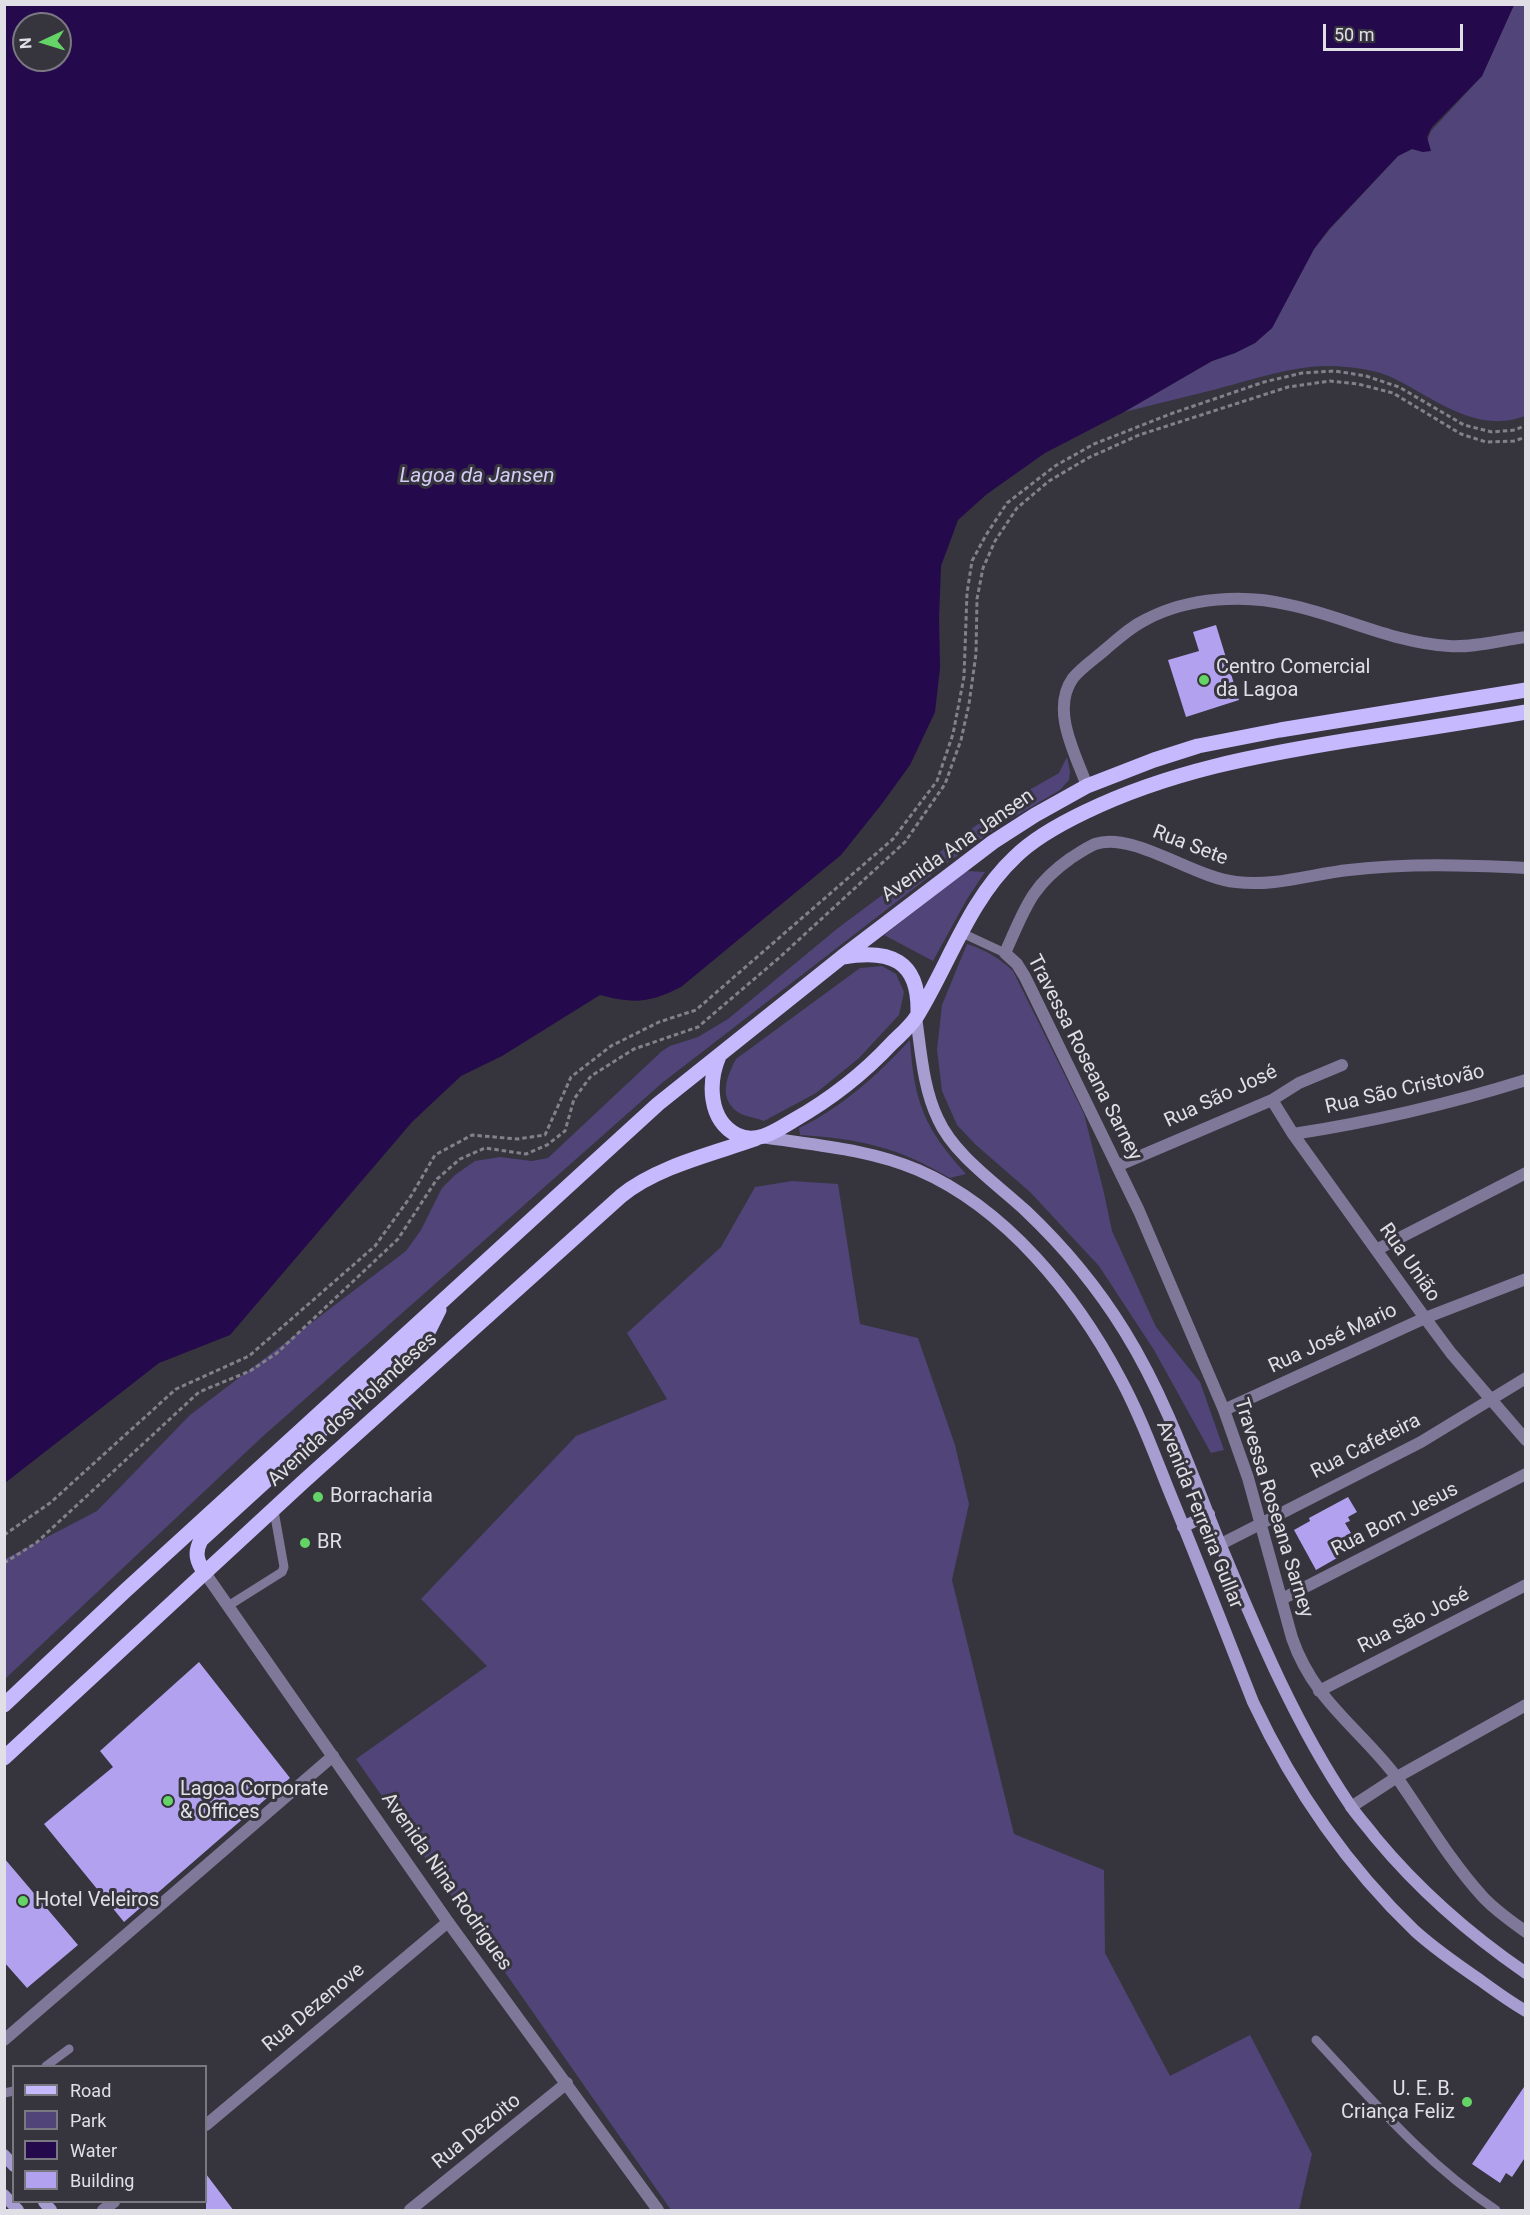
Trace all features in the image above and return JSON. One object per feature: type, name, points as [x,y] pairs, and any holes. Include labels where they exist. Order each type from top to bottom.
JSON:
[{"type":"main road","name":"Avenida Ana Jansen","points":[[720,1054],[993,842],[1087,786],[1198,746],[1280,730],[1526,690]]},
{"type":"main road","name":"Avenida Ana Jansen","points":[[917,1015],[984,894],[1015,856],[1054,827],[1152,783],[1222,763],[1526,712]]},
{"type":"main road","points":[[842,957],[875,954],[892,958],[900,963],[916,984],[917,1015]]},
{"type":"main road","name":"Avenida dos Holandeses","points":[[4,1758],[303,1482],[631,1187],[664,1172],[760,1138],[814,1108],[867,1069],[917,1015]]},
{"type":"main road","name":"Avenida Ferreira Gullar","points":[[917,1015],[926,1081],[932,1104],[944,1130],[961,1152],[1027,1212],[1061,1247],[1108,1306],[1141,1359],[1209,1514],[1254,1627],[1318,1755],[1351,1807],[1398,1864],[1443,1910],[1526,1973]]},
{"type":"main road","points":[[720,1054],[712,1082],[717,1113],[722,1122],[734,1133],[748,1138],[760,1138]]},
{"type":"main road","name":"Avenida dos Holandeses","points":[[4,1705],[125,1591],[658,1104],[720,1054]]},
{"type":"main road","name":"Avenida Ferreira Gullar","points":[[760,1138],[880,1156],[918,1170],[965,1197],[1018,1239],[1040,1261],[1075,1305],[1120,1377],[1143,1426],[1253,1702],[1273,1744],[1319,1817],[1350,1860],[1416,1931],[1444,1954],[1526,2011]]},
{"type":"main road","points":[[205,1574],[196,1555],[201,1540],[427,1334],[445,1300]]},
{"type":"main road","points":[[1183,1527],[1209,1514]]},
{"type":"main road","points":[[4,2195],[18,2211]]},
{"type":"street","points":[[1087,786],[1068,735],[1064,706],[1066,689],[1075,676],[1128,630],[1162,613],[1194,603],[1238,599],[1258,600],[1291,605],[1363,627],[1434,644],[1451,646],[1526,637]]},
{"type":"street","name":"Rua Sete","points":[[1005,953],[1027,905],[1043,880],[1097,843],[1120,841],[1218,880],[1239,883],[1284,881],[1348,870],[1399,867],[1526,868]]},
{"type":"street","name":"Travessa Roseana Sarney","points":[[1005,953],[1017,964],[1025,977],[1118,1166],[1173,1287],[1224,1410],[1260,1522],[1295,1647],[1319,1691],[1396,1778],[1468,1880],[1485,1899],[1526,1932]]},
{"type":"street","name":"Rua São José","points":[[1118,1166],[1272,1100],[1299,1083],[1342,1065]]},
{"type":"street","name":"Rua São Cristovão","points":[[1293,1134],[1438,1107],[1526,1080]]},
{"type":"street","name":"Rua União","points":[[1272,1100],[1293,1134],[1425,1318],[1526,1440]]},
{"type":"street","points":[[1376,1250],[1526,1173]]},
{"type":"street","name":"Rua José Mario","points":[[1224,1410],[1425,1318],[1526,1279]]},
{"type":"street","name":"Rua Cafeteira","points":[[1221,1544],[1420,1442],[1526,1378]]},
{"type":"street","name":"Rua Bom Jesus","points":[[1282,1599],[1526,1474]]},
{"type":"street","name":"Avenida Nina Rodrigues","points":[[205,1574],[448,1922],[658,2211]]},
{"type":"street","name":"Rua São José","points":[[1319,1691],[1526,1585]]},
{"type":"street","points":[[1351,1807],[1396,1778],[1526,1706]]},
{"type":"street","points":[[4,2040],[333,1756]]},
{"type":"street","name":"Rua Dezenove","points":[[207,2124],[448,1922]]},
{"type":"street","name":"Rua Dezoito","points":[[410,2211],[567,2084]]},
{"type":"lane","points":[[962,933],[1005,953]]},
{"type":"lane","points":[[228,1606],[282,1572],[284,1567],[274,1511]]},
{"type":"lane","points":[[1316,2040],[1413,2145],[1453,2180],[1496,2211]]},
{"type":"lane","points":[[49,2065],[69,2049]]},
{"type":"path","points":[[4,1535],[50,1503],[176,1389],[249,1356],[375,1246],[411,1196],[435,1155],[472,1136],[517,1139],[545,1135],[571,1077],[611,1046],[659,1022],[696,1010],[893,839],[938,781],[953,734],[964,677],[967,593],[972,561],[986,535],[1008,503],[1056,466],[1094,444],[1173,413],[1264,382],[1302,374],[1335,372],[1366,376],[1399,387],[1464,425],[1492,432],[1515,430],[1526,425]]},
{"type":"path","points":[[4,1563],[36,1543],[199,1392],[250,1371],[277,1353],[398,1239],[437,1179],[460,1159],[485,1148],[526,1154],[548,1145],[564,1131],[574,1099],[591,1076],[634,1049],[698,1027],[780,957],[905,842],[945,784],[961,740],[976,654],[977,599],[983,568],[995,541],[1017,508],[1049,481],[1088,458],[1139,435],[1288,387],[1330,381],[1358,384],[1393,393],[1461,434],[1486,442],[1514,441],[1526,436]]},
{"type":"green space","points":[[1514,5],[1525,5],[1525,416],[1507,421],[1489,421],[1472,417],[1455,411],[1375,371],[1330,366],[1281,372],[1124,412],[1212,361],[1255,343],[1272,328],[1314,249],[1330,229],[1398,156],[1412,149],[1423,152],[1431,131],[1482,76]]},
{"type":"green space","points":[[1067,757],[1069,780],[1060,790],[1002,824],[943,866],[662,1083],[261,1438],[5,1679],[5,1559],[97,1511],[190,1415],[406,1251],[421,1230],[442,1188],[455,1175],[475,1161],[500,1157],[532,1161],[548,1158],[662,1051],[698,1037],[728,1019],[838,928],[964,834],[1017,797],[1059,773]]},
{"type":"green space","points":[[967,871],[985,872],[967,899],[933,961],[884,935]]},
{"type":"green space","points":[[967,944],[992,955],[1013,971],[1084,1114],[1112,1231],[1156,1327],[1200,1382],[1224,1450],[1211,1453],[1154,1350],[1099,1266],[1030,1192],[976,1145],[957,1125],[942,1091],[937,1050],[942,1005]]},
{"type":"green space","points":[[882,966],[896,974],[904,992],[899,1015],[859,1058],[816,1093],[764,1121],[741,1114],[733,1108],[726,1095],[726,1088],[736,1059],[860,968]]},
{"type":"green space","points":[[910,1040],[918,1098],[924,1113],[940,1142],[966,1174],[950,1178],[913,1159],[878,1146],[842,1139],[800,1135],[799,1128],[815,1120],[859,1089]]},
{"type":"green space","points":[[792,1181],[838,1184],[860,1324],[918,1338],[955,1445],[969,1504],[952,1580],[1014,1834],[1104,1870],[1105,1953],[1170,2076],[1250,2035],[1312,2154],[1299,2210],[671,2210],[356,1759],[487,1666],[421,1599],[576,1436],[667,1399],[627,1333],[721,1247],[755,1187]]},
{"type":"water","name":"Lagoa da Jansen","points":[[5,4],[1514,4],[1482,76],[1432,127],[1427,137],[1431,151],[1423,152],[1412,149],[1398,156],[1329,229],[1314,249],[1272,328],[1255,343],[1212,361],[1124,412],[1045,453],[987,494],[958,520],[941,566],[940,668],[935,712],[910,765],[841,855],[681,987],[651,999],[633,1001],[600,995],[502,1056],[461,1076],[412,1122],[230,1335],[159,1363],[5,1483]]},
{"type":"building","name":"Centro Comercial da Lagoa","points":[[1216,625],[1239,700],[1186,717],[1168,660],[1199,651],[1193,632]]},
{"type":"building","points":[[1348,1497],[1357,1512],[1348,1517],[1350,1521],[1345,1523],[1351,1533],[1345,1536],[1348,1543],[1333,1551],[1337,1558],[1316,1570],[1294,1530],[1310,1521],[1309,1518]]},
{"type":"building","name":"Lagoa Corporate & Offices","points":[[199,1662],[290,1778],[124,1922],[44,1824],[113,1767],[100,1751]]},
{"type":"building","name":"Hotel Veleiros","points":[[4,1858],[78,1945],[27,1988],[4,1962]]},
{"type":"building","points":[[1526,2084],[1526,2156],[1512,2177],[1506,2173],[1500,2183],[1472,2164]]},
{"type":"building","points":[[207,2175],[234,2211],[206,2211],[207,2203]]},
{"type":"place","name":"Centro Comercial da Lagoa","points":[[1204,680]]},
{"type":"place","name":"Borracharia","points":[[318,1497]]},
{"type":"place","name":"BR","points":[[305,1543]]},
{"type":"place","name":"Lagoa Corporate & Offices","points":[[168,1801]]},
{"type":"place","name":"Hotel Veleiros","points":[[23,1901]]},
{"type":"place","name":"U. E. B. Criança Feliz","points":[[1467,2102]]}]
